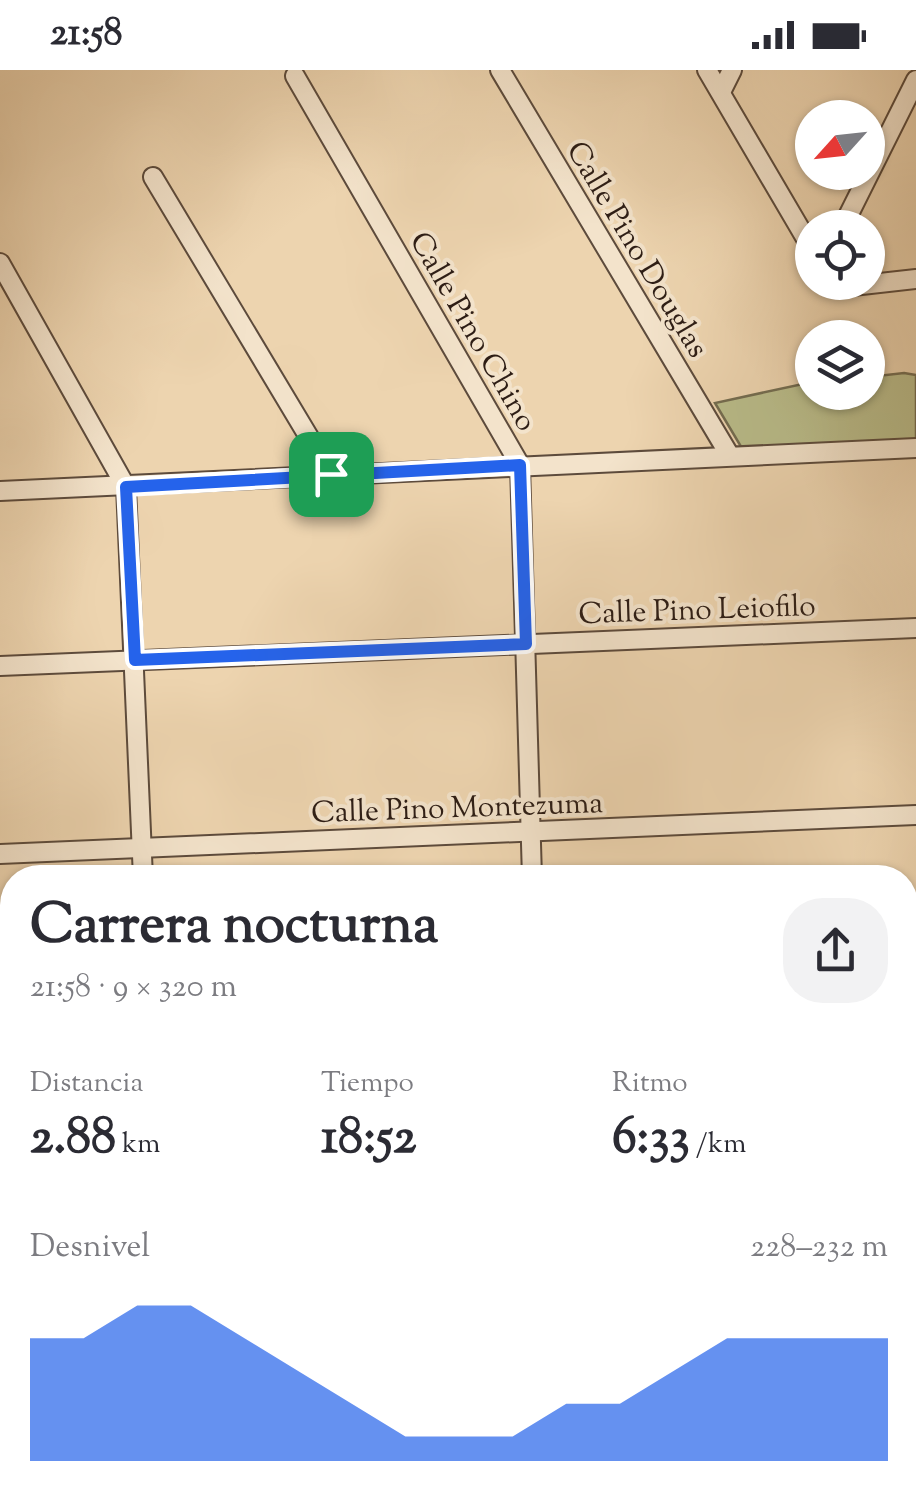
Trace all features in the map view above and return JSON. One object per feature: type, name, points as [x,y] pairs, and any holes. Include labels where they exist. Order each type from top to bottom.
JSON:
[{"type":"street","name":"Calle Pino Douglas","points":[[500,70],[730,456]]},
{"type":"street","points":[[707,70],[795,220]]},
{"type":"street","points":[[721,92],[732,70]]},
{"type":"street","name":"Calle Pino Chino","points":[[295,76],[520,465],[532,865]]},
{"type":"street","points":[[851,210],[916,80]]},
{"type":"street","points":[[153,177],[331,474]]},
{"type":"street","points":[[0,263],[126,487],[143,865]]},
{"type":"street","points":[[885,282],[916,279]]},
{"type":"street","points":[[0,491],[916,448]]},
{"type":"street","name":"Calle Pino Leiofilo","points":[[0,666],[916,628]]},
{"type":"street","name":"Calle Pino Montezuma","points":[[0,854],[916,816]]},
{"type":"green space","points":[[885,375],[916,375],[916,443],[743,450],[715,403],[795,386],[795,410],[885,410]]},
{"type":"route","points":[[520,465],[526,644],[135,660],[126,487],[331,474],[520,465]]}]
